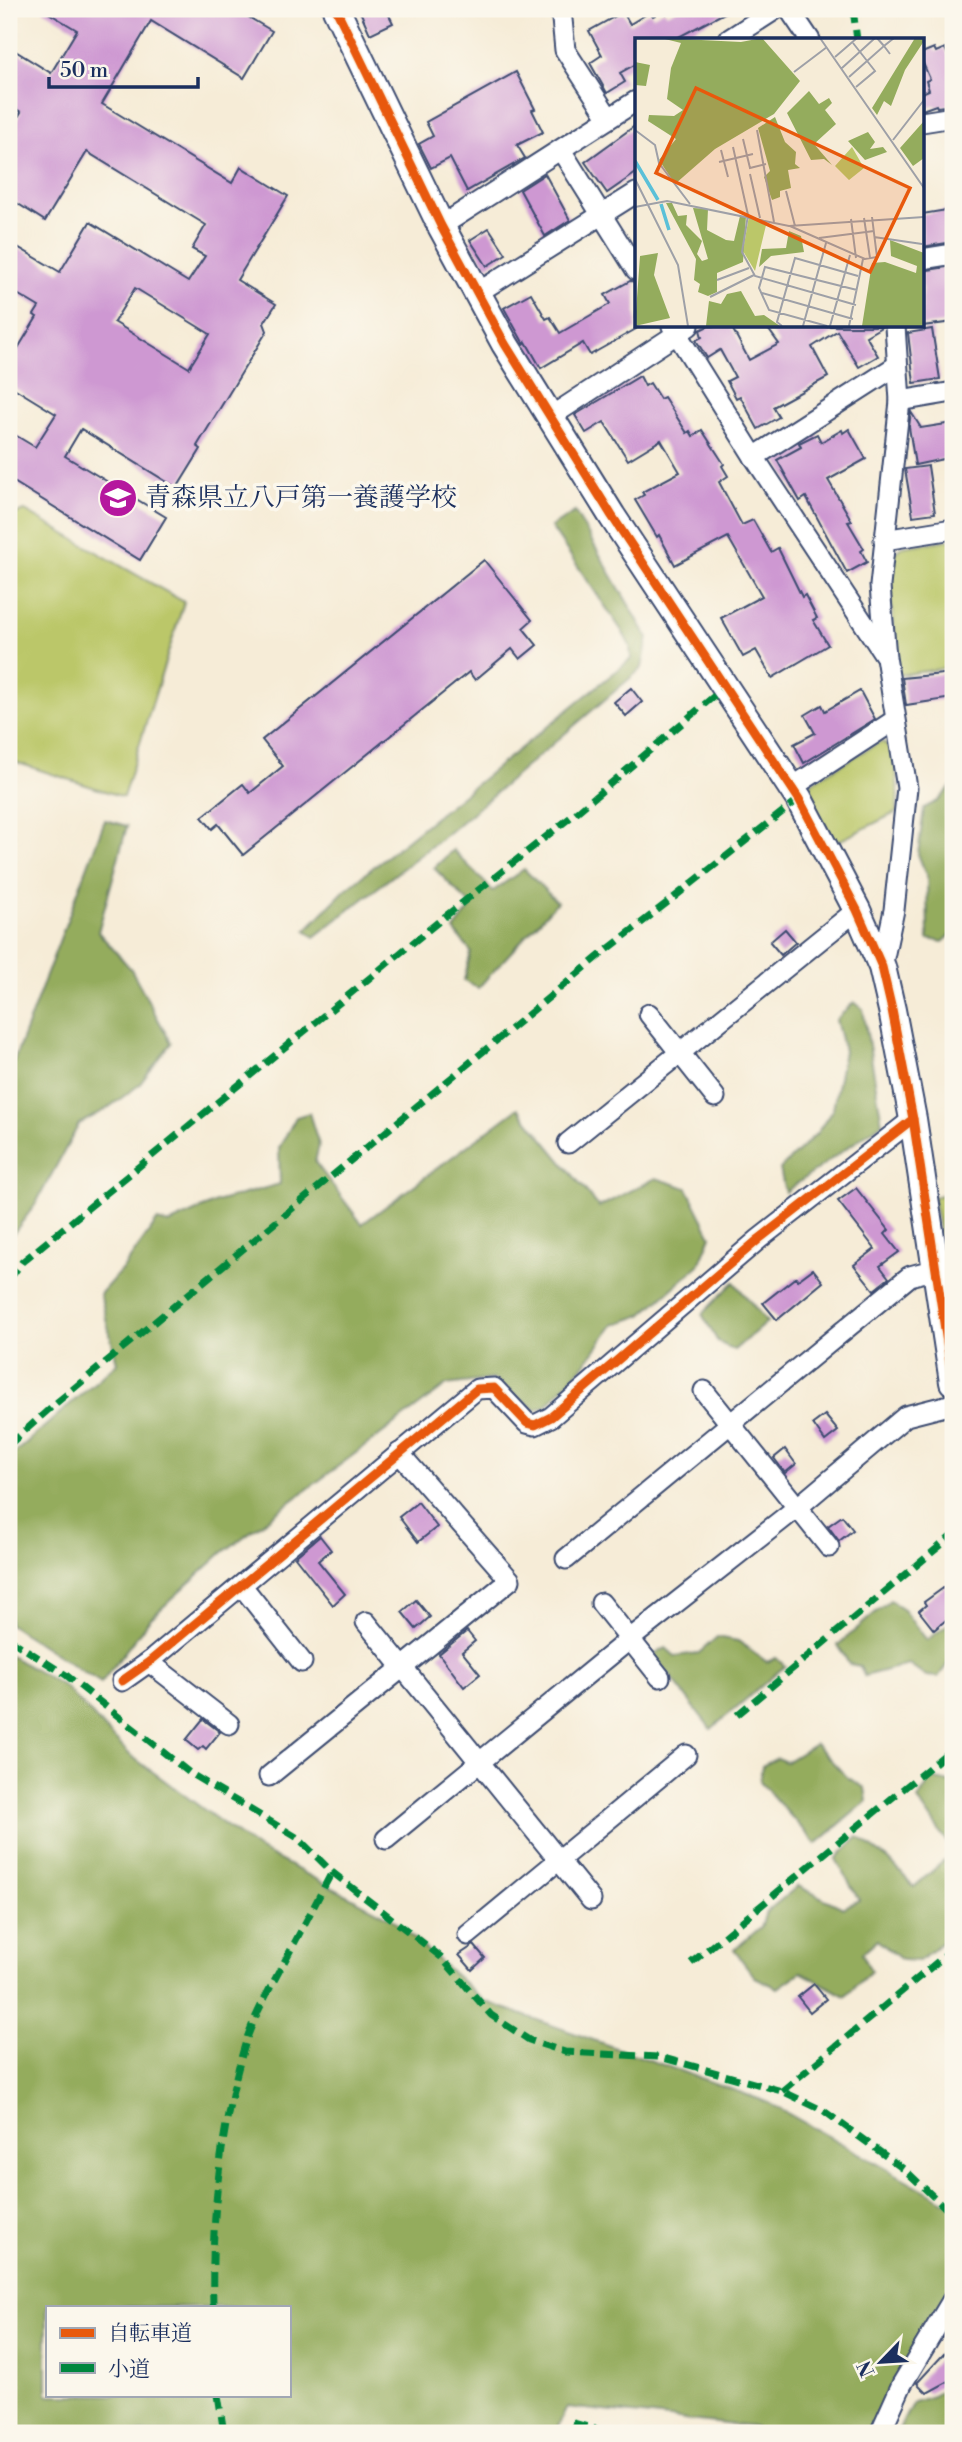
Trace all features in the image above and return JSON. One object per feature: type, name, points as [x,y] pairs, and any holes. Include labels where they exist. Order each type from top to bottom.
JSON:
[{"type":"street","points":[[336,9],[441,226],[477,293],[550,416],[792,788],[857,910],[882,967],[892,1010],[913,1119],[953,1382]]},
{"type":"street","points":[[561,9],[565,50],[609,118]]},
{"type":"street","points":[[731,38],[776,9]]},
{"type":"street","points":[[789,9],[809,38]]},
{"type":"street","points":[[441,226],[635,101]]},
{"type":"street","points":[[923,122],[953,117]]},
{"type":"street","points":[[561,150],[635,268]]},
{"type":"street","points":[[477,293],[635,193]]},
{"type":"street","points":[[923,259],[953,254]]},
{"type":"street","points":[[882,967],[894,910],[907,788],[886,657],[880,586],[900,401],[895,327]]},
{"type":"street","points":[[550,416],[679,328],[754,457],[886,657]]},
{"type":"street","points":[[754,457],[896,366]]},
{"type":"street","points":[[900,401],[953,392]]},
{"type":"street","points":[[884,540],[953,529]]},
{"type":"street","points":[[792,788],[895,720]]},
{"type":"street","points":[[568,1143],[857,910]]},
{"type":"street","points":[[649,1014],[715,1097]]},
{"type":"street","points":[[122,1681],[242,1586],[477,1389],[494,1388],[527,1423],[535,1425],[551,1416],[759,1239],[913,1119]]},
{"type":"street","points":[[566,1559],[910,1276],[936,1269]]},
{"type":"street","points":[[704,1391],[829,1547]]},
{"type":"street","points":[[386,1839],[630,1639],[798,1507],[906,1416],[953,1404]]},
{"type":"street","points":[[269,1776],[510,1580],[399,1453]]},
{"type":"street","points":[[242,1586],[302,1662]]},
{"type":"street","points":[[601,1603],[660,1677]]},
{"type":"street","points":[[366,1622],[591,1900]]},
{"type":"street","points":[[149,1662],[229,1724]]},
{"type":"street","points":[[468,1935],[686,1755]]},
{"type":"street","points":[[880,2433],[902,2384],[953,2299]]},
{"type":"green space","points":[[25,511],[184,602],[123,797],[9,760],[9,516]]},
{"type":"green space","points":[[575,512],[648,638],[642,668],[447,834],[314,937],[306,930],[345,890],[631,659],[630,646],[622,631],[551,527]]},
{"type":"green space","points":[[953,539],[953,667],[899,675],[889,582],[894,553],[902,547]]},
{"type":"green space","points":[[880,742],[885,743],[890,750],[895,766],[897,812],[835,843],[808,796],[812,782]]},
{"type":"green space","points":[[953,785],[953,933],[943,942],[928,939],[927,877],[918,854],[924,808],[938,801]]},
{"type":"green space","points":[[105,820],[127,826],[98,932],[131,969],[171,1043],[139,1085],[105,1110],[79,1124],[35,1205],[9,1239],[9,1074]]},
{"type":"green space","points":[[453,850],[493,891],[524,869],[557,902],[478,988],[464,980],[471,952],[454,930],[472,906],[434,868]]},
{"type":"green space","points":[[854,1002],[863,1009],[882,1123],[785,1192],[780,1169],[817,1133],[833,1109],[844,1051],[836,1020]]},
{"type":"green space","points":[[518,1108],[599,1207],[656,1178],[687,1188],[711,1236],[699,1265],[642,1315],[613,1325],[584,1365],[546,1406],[536,1410],[493,1379],[447,1385],[222,1553],[150,1619],[101,1683],[9,1624],[9,1492],[13,1488],[10,1457],[117,1363],[100,1294],[125,1266],[157,1221],[169,1224],[216,1202],[280,1184],[279,1148],[296,1117],[309,1113],[319,1145],[315,1162],[362,1224]]},
{"type":"green space","points":[[953,1192],[953,1305],[933,1197]]},
{"type":"green space","points":[[734,1282],[767,1322],[734,1350],[718,1342],[702,1314]]},
{"type":"green space","points":[[890,1600],[903,1610],[927,1640],[953,1620],[953,1661],[950,1661],[938,1677],[926,1676],[909,1664],[864,1676],[860,1666],[849,1664],[838,1645]]},
{"type":"green space","points":[[717,1637],[738,1641],[767,1662],[776,1658],[785,1666],[711,1729],[654,1655],[666,1648],[675,1656],[699,1653]]},
{"type":"green space","points":[[9,1655],[65,1687],[130,1755],[256,1848],[391,1918],[484,2001],[767,2102],[953,2206],[953,2282],[874,2422],[865,2433],[764,2433],[753,2427],[567,2407],[555,2433],[9,2433]]},
{"type":"green space","points":[[815,1744],[847,1777],[865,1788],[867,1801],[816,1844],[760,1782],[762,1766],[777,1758],[786,1762]]},
{"type":"green space","points":[[932,1778],[953,1783],[953,1851],[918,1800]]},
{"type":"green space","points":[[858,1837],[889,1860],[914,1887],[953,1853],[953,1933],[919,1961],[902,1960],[877,1940],[862,1953],[871,1971],[845,1996],[801,1972],[778,1988],[755,1977],[734,1950],[761,1927],[766,1912],[798,1886],[843,1908],[859,1900],[836,1859]]},
{"type":"green space","points":[[953,2384],[953,2428],[944,2433],[897,2433],[913,2402],[932,2396]]},
{"type":"building","points":[[42,9],[235,9],[272,31],[244,78],[151,21],[102,104],[232,183],[241,167],[288,196],[237,280],[276,304],[264,323],[267,331],[197,446],[201,449],[177,488],[81,429],[65,456],[166,517],[140,560],[9,479],[9,445],[15,435],[35,447],[56,414],[9,385],[9,363],[37,317],[34,315],[39,307],[9,289],[9,242],[60,272],[90,222],[188,282],[205,256],[192,249],[206,225],[87,152],[45,221],[9,198],[9,133],[21,112],[9,104],[9,47],[51,73],[77,30]],"holes":[[[135,288],[210,334],[189,368],[114,322]]]},
{"type":"building","points":[[359,9],[386,9],[393,23],[370,34]]},
{"type":"building","points":[[677,9],[732,9],[677,38],[635,38],[635,65],[620,73],[625,82],[607,93],[590,63],[602,55],[589,31],[623,12],[630,24],[650,12],[653,16],[664,10],[667,14]]},
{"type":"building","points":[[934,48],[936,52],[945,48],[953,67],[953,105],[936,105],[923,110],[923,93],[929,90],[926,81],[930,79],[923,63],[923,53]]},
{"type":"building","points":[[516,72],[535,109],[532,110],[543,132],[517,145],[525,158],[467,191],[450,158],[431,168],[419,144],[433,136],[426,122]]},
{"type":"building","points":[[635,126],[635,174],[607,193],[585,162]]},
{"type":"building","points":[[545,174],[570,220],[545,236],[520,190]]},
{"type":"building","points":[[953,209],[953,242],[923,247],[923,214]]},
{"type":"building","points":[[489,228],[506,254],[487,266],[470,240]]},
{"type":"building","points":[[953,266],[953,322],[923,326],[923,271]]},
{"type":"building","points":[[630,281],[635,282],[636,329],[590,355],[583,343],[541,368],[504,308],[531,293],[546,319],[550,317],[560,333],[610,304],[605,295]]},
{"type":"building","points":[[706,327],[732,327],[749,360],[779,344],[767,327],[881,327],[866,336],[878,356],[859,367],[837,331],[812,347],[828,377],[773,407],[779,417],[758,429],[740,396],[736,398],[727,381],[735,377],[720,350],[707,358],[696,340],[702,337],[700,330]]},
{"type":"building","points":[[932,329],[940,379],[914,383],[908,333]]},
{"type":"building","points":[[640,376],[645,386],[650,383],[660,399],[664,397],[687,433],[690,431],[693,436],[702,430],[724,464],[722,466],[728,476],[719,482],[742,525],[753,520],[771,552],[778,548],[802,597],[805,595],[817,618],[813,620],[828,645],[772,678],[756,650],[743,657],[721,618],[762,596],[728,537],[675,565],[635,500],[644,495],[642,492],[680,472],[661,440],[628,460],[604,422],[586,433],[575,415]]},
{"type":"building","points":[[911,412],[921,428],[953,423],[953,457],[915,465],[909,427]]},
{"type":"building","points":[[849,429],[866,459],[828,480],[852,521],[848,522],[864,549],[861,551],[867,562],[847,573],[806,497],[800,501],[777,460],[801,447],[799,443],[817,434],[821,442]]},
{"type":"building","points":[[928,466],[935,513],[913,516],[905,469]]},
{"type":"building","points":[[484,560],[532,620],[523,628],[537,645],[520,659],[512,649],[475,680],[469,672],[243,855],[218,824],[212,829],[202,817],[243,784],[250,793],[283,766],[262,740]]},
{"type":"building","points":[[953,673],[953,698],[906,705],[902,678]]},
{"type":"building","points":[[631,688],[642,702],[626,716],[614,702]]},
{"type":"building","points":[[860,691],[875,719],[804,763],[794,744],[815,733],[805,715],[822,705],[825,711]]},
{"type":"building","points":[[785,929],[796,942],[781,955],[770,942]]},
{"type":"building","points":[[856,1188],[889,1230],[885,1234],[899,1252],[880,1266],[889,1278],[874,1290],[854,1265],[875,1249],[838,1201]]},
{"type":"building","points":[[813,1269],[823,1282],[777,1320],[763,1303],[796,1277],[798,1280]]},
{"type":"building","points":[[825,1415],[838,1431],[825,1441],[813,1424]]},
{"type":"building","points":[[785,1449],[796,1464],[785,1473],[774,1458]]},
{"type":"building","points":[[418,1502],[437,1527],[418,1542],[399,1517]]},
{"type":"building","points":[[842,1516],[853,1530],[839,1541],[828,1526]]},
{"type":"building","points":[[320,1536],[331,1550],[318,1561],[345,1594],[333,1605],[295,1557]]},
{"type":"building","points":[[953,1581],[953,1614],[934,1630],[919,1611],[926,1605],[924,1602]]},
{"type":"building","points":[[416,1600],[430,1617],[416,1629],[402,1612]]},
{"type":"building","points":[[467,1631],[475,1641],[462,1652],[480,1674],[464,1687],[439,1654]]},
{"type":"building","points":[[203,1719],[220,1732],[206,1749],[203,1746],[198,1750],[186,1740]]},
{"type":"building","points":[[474,1945],[485,1958],[472,1970],[459,1955]]},
{"type":"building","points":[[814,1984],[826,1999],[810,2012],[798,1997]]},
{"type":"building","points":[[953,2344],[953,2379],[927,2393],[917,2383]]},
{"type":"marked path","points":[[853,9],[857,38]]},
{"type":"marked path","points":[[9,1280],[22,1262],[443,918],[571,817],[726,686]]},
{"type":"marked path","points":[[9,1445],[56,1403],[598,957],[799,799]]},
{"type":"marked path","points":[[737,1715],[953,1535]]},
{"type":"marked path","points":[[9,1639],[66,1675],[191,1774],[298,1838],[332,1872],[441,1957],[491,2015],[529,2040],[565,2052],[660,2057],[782,2091],[824,2111],[905,2170],[953,2215]]},
{"type":"marked path","points":[[691,1963],[953,1748]]},
{"type":"marked path","points":[[213,2306],[219,2171],[230,2104],[247,2038],[332,1872]]},
{"type":"marked path","points":[[782,2091],[953,1949]]},
{"type":"marked path","points":[[218,2396],[224,2433]]},
{"type":"marked path","points":[[573,2423],[611,2433]]},
{"type":"cycle path","points":[[336,9],[441,226],[505,344],[612,516],[799,799],[857,910],[882,967],[892,1010],[913,1119],[953,1382]]},
{"type":"cycle path","points":[[122,1681],[149,1662],[477,1389],[494,1388],[527,1423],[535,1425],[551,1417],[759,1239],[913,1119]]},
{"type":"place","name":"青森県立八戸第一養護学校","points":[[118,498]]}]
